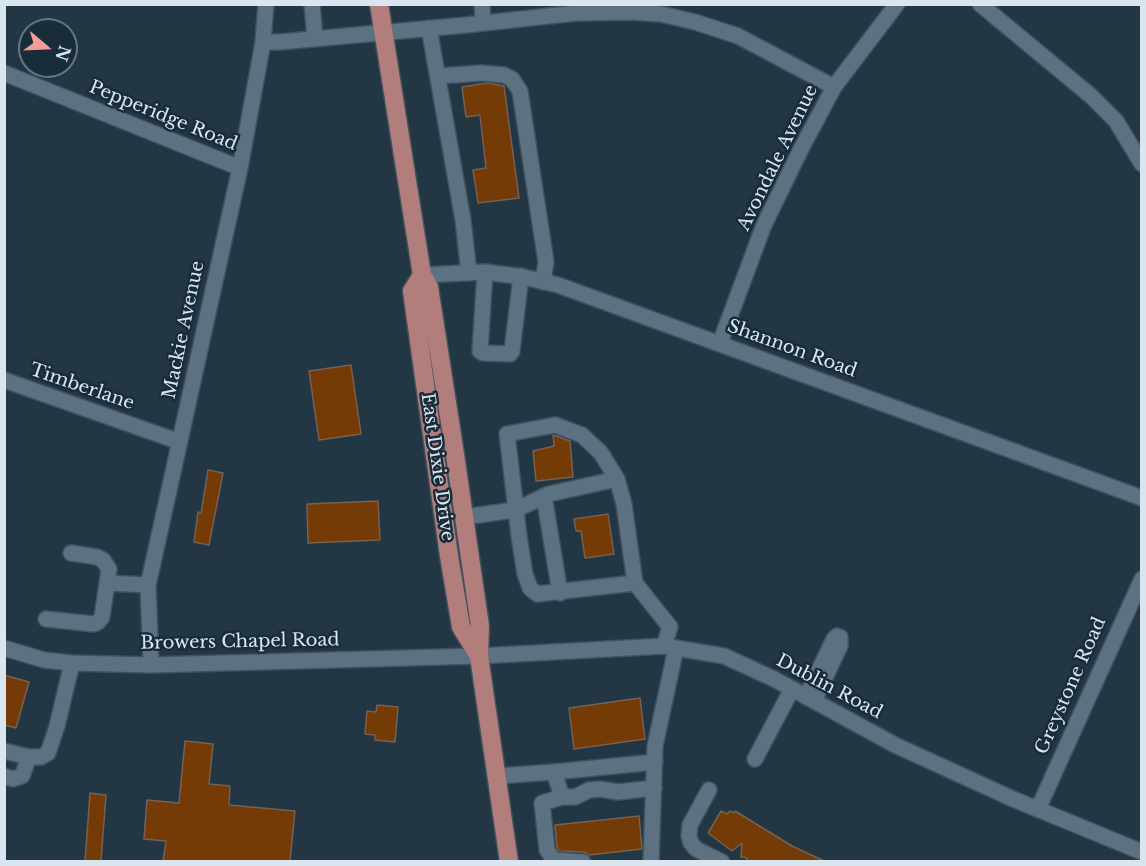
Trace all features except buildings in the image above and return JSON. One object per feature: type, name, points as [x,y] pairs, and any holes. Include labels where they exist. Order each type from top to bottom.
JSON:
[{"type":"main road","name":"East Dixie Drive","points":[[379,4],[422,275],[429,287],[464,517],[480,626],[479,656],[509,861]]},
{"type":"main road","name":"East Dixie Drive","points":[[422,275],[412,291],[449,556],[461,627],[479,656]]},
{"type":"street","name":"Mackie Avenue","points":[[152,665],[148,585],[240,168],[263,42],[266,4]]},
{"type":"street","points":[[312,4],[315,38]]},
{"type":"street","points":[[482,4],[483,23]]},
{"type":"street","name":"Avondale Avenue","points":[[720,344],[764,225],[834,87],[897,4]]},
{"type":"street","points":[[980,4],[1091,96],[1116,121],[1142,164]]},
{"type":"street","points":[[263,42],[596,12],[662,14],[738,36],[834,87]]},
{"type":"street","points":[[429,28],[463,220],[469,273]]},
{"type":"street","name":"Pepperidge Road","points":[[4,73],[240,168]]},
{"type":"street","points":[[438,76],[482,73],[504,75],[512,79],[520,91],[546,262],[543,282]]},
{"type":"street","points":[[486,272],[480,351],[483,353],[510,354],[512,351],[521,276]]},
{"type":"street","name":"Shannon Road","points":[[422,275],[486,272],[521,276],[543,282],[613,304],[1142,498]]},
{"type":"street","name":"Timberlane","points":[[4,380],[180,442]]},
{"type":"street","points":[[635,583],[560,593],[537,594],[530,588],[525,574],[515,510],[507,434],[555,425],[582,435],[601,453],[617,478],[624,504],[635,583],[670,627],[670,647],[656,746],[651,861]]},
{"type":"street","points":[[464,517],[515,510],[544,496],[617,478]]},
{"type":"street","points":[[544,496],[560,593]]},
{"type":"street","points":[[46,619],[94,624],[102,617],[109,569],[103,560],[97,557],[71,553]]},
{"type":"street","name":"Greystone Road","points":[[1038,809],[1142,579]]},
{"type":"street","points":[[107,583],[148,585]]},
{"type":"street","name":"Dublin Road","points":[[479,656],[670,647],[724,656],[894,745],[1142,852]]},
{"type":"street","name":"Browers Chapel Road","points":[[4,648],[44,660],[152,665],[479,656]]},
{"type":"street","points":[[4,751],[41,758],[48,753],[72,663]]},
{"type":"street","points":[[755,759],[804,696]]},
{"type":"street","points":[[4,776],[13,779],[21,776],[29,757]]},
{"type":"street","points":[[496,776],[655,762]]},
{"type":"street","points":[[554,772],[562,797]]},
{"type":"street","points":[[583,861],[554,860],[547,850],[542,803],[562,797],[575,797],[589,790],[618,792],[654,788]]},
{"type":"street","points":[[709,790],[690,825],[688,836],[696,855],[722,861]]}]
